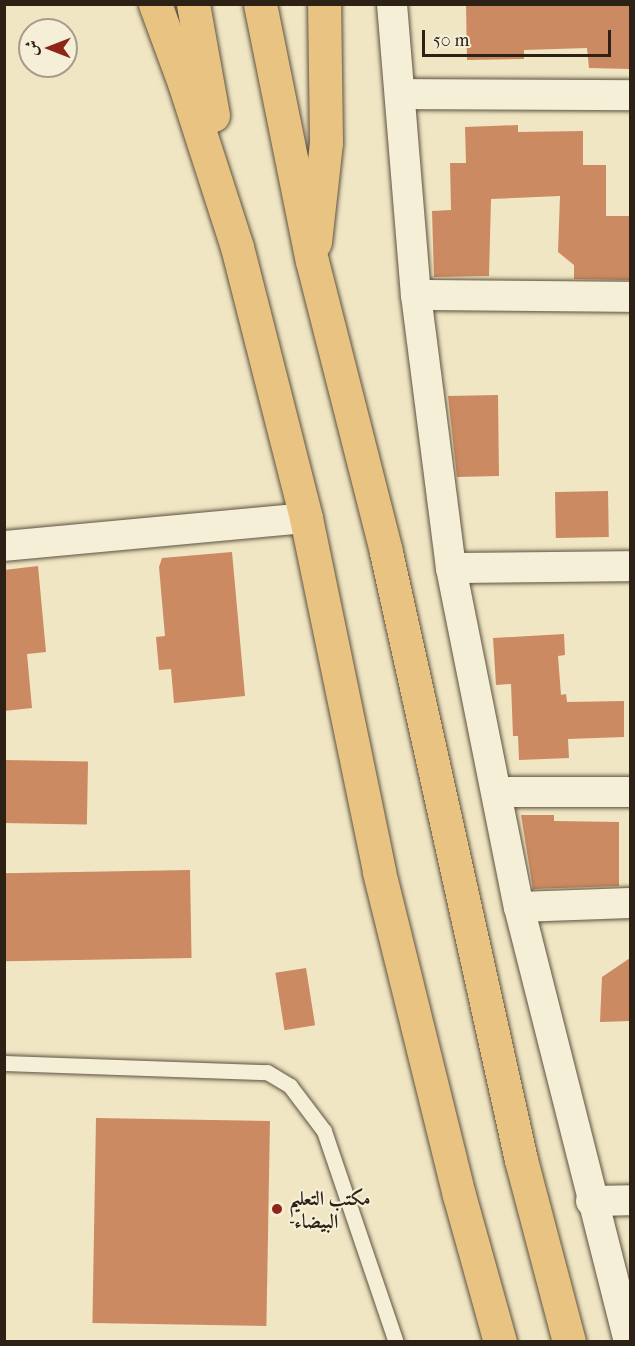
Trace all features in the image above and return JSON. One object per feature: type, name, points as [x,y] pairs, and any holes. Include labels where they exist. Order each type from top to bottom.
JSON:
[{"type":"highway","points":[[154,4],[184,83],[237,247],[306,518],[379,872],[459,1195],[500,1341]]},
{"type":"highway","points":[[193,4],[237,247]]},
{"type":"highway","points":[[260,4],[312,261],[387,552],[518,1148],[569,1341]]},
{"type":"highway","points":[[312,261],[322,203],[326,142],[324,4]]},
{"type":"street","points":[[392,4],[416,295],[451,568],[498,792],[519,907],[591,1201],[629,1341]]},
{"type":"street","points":[[401,94],[630,95]]},
{"type":"street","points":[[416,295],[630,297]]},
{"type":"street","points":[[4,546],[306,518]]},
{"type":"street","points":[[451,568],[630,566]]},
{"type":"street","points":[[498,792],[630,792]]},
{"type":"street","points":[[519,907],[630,903]]},
{"type":"street","points":[[591,1201],[630,1200]]},
{"type":"lane","points":[[4,1063],[267,1072],[290,1086],[324,1131],[396,1341]]},
{"type":"building","points":[[466,4],[630,4],[630,69],[589,68],[587,48],[524,50],[524,59],[467,60]]},
{"type":"building","points":[[518,125],[518,132],[583,131],[583,165],[606,165],[606,216],[630,216],[630,280],[574,279],[574,265],[558,252],[560,196],[491,199],[489,276],[434,277],[432,211],[451,210],[450,163],[466,163],[465,127]]},
{"type":"building","points":[[498,395],[499,476],[457,477],[448,396]]},
{"type":"building","points":[[608,491],[609,537],[556,538],[555,492]]},
{"type":"building","points":[[232,552],[245,696],[174,703],[171,669],[159,670],[156,637],[165,636],[159,567],[162,558]]},
{"type":"building","points":[[38,566],[46,652],[27,654],[32,708],[4,711],[4,570]]},
{"type":"building","points":[[564,634],[565,655],[558,656],[561,695],[566,694],[567,702],[624,701],[624,737],[568,739],[569,758],[519,760],[518,736],[513,736],[511,684],[496,685],[493,638]]},
{"type":"building","points":[[4,760],[88,761],[87,824],[4,823]]},
{"type":"building","points":[[521,815],[554,815],[554,821],[619,822],[619,886],[533,889]]},
{"type":"building","points":[[190,870],[192,958],[6,961],[4,873]]},
{"type":"building","points":[[630,958],[630,1021],[600,1022],[602,977]]},
{"type":"building","points":[[306,968],[315,1025],[284,1030],[275,973]]},
{"type":"building","points":[[96,1118],[270,1121],[266,1326],[92,1323]]},
{"type":"place","name":"مكتب التعليم -البيضاء","points":[[277,1209]]}]
